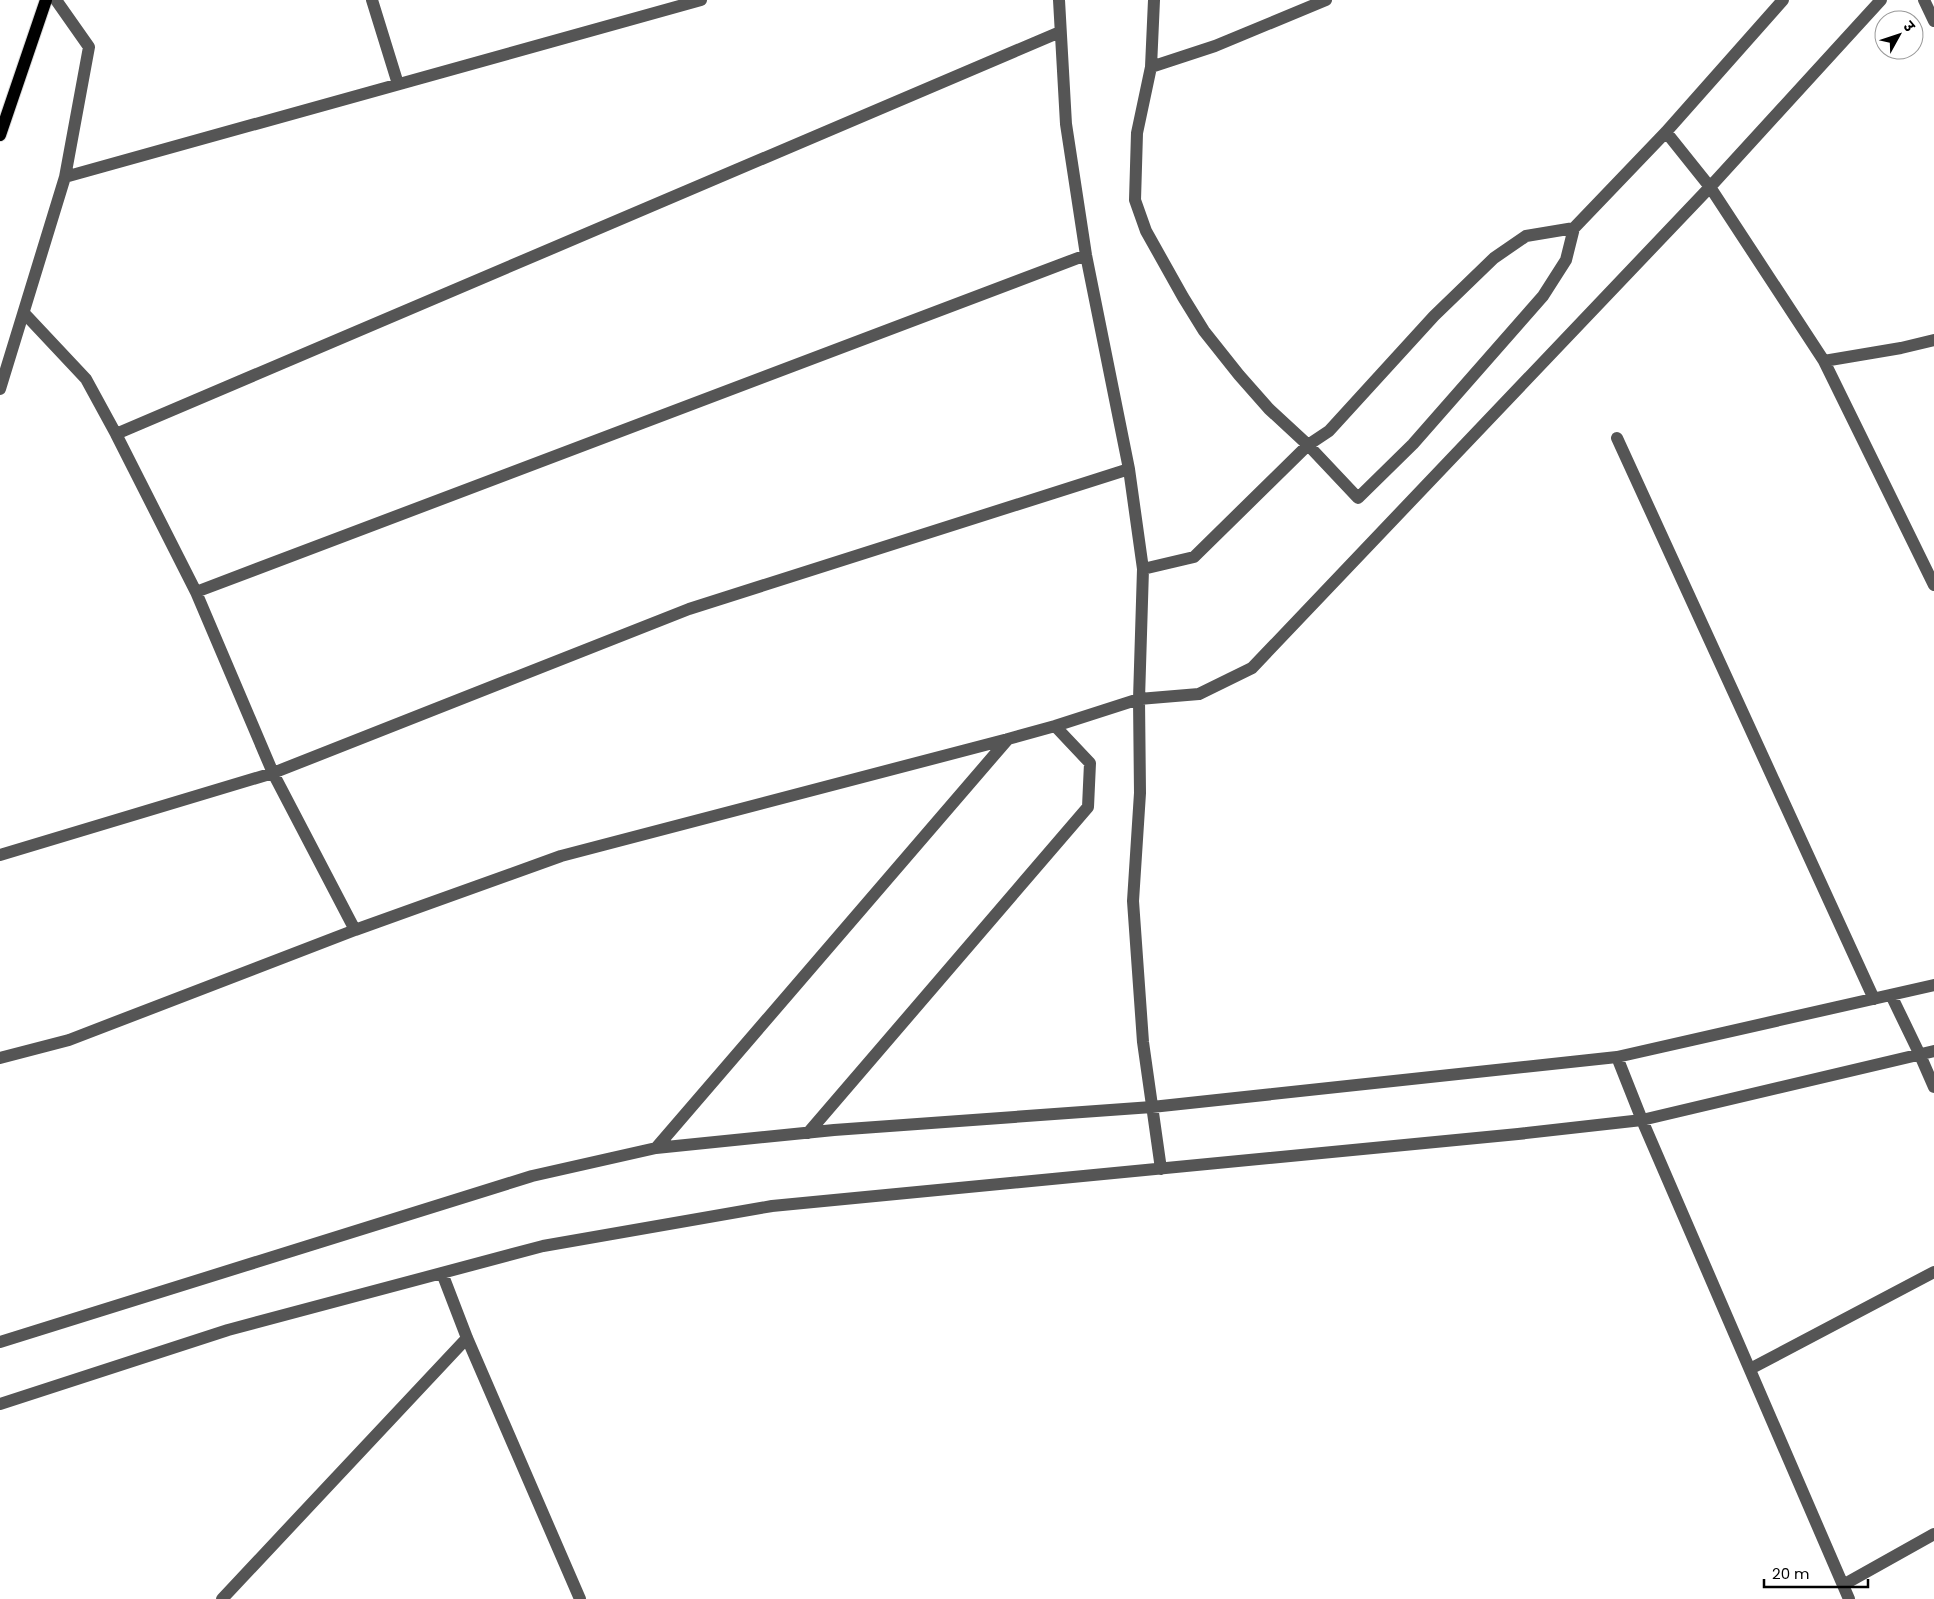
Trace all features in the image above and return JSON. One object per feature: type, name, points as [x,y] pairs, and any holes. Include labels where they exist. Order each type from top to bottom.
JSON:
[{"type":"main road","points":[[0,135],[46,0]]},
{"type":"street","points":[[0,389],[65,177],[89,47],[56,0]]},
{"type":"street","points":[[372,0],[398,84]]},
{"type":"street","points":[[65,177],[701,0]]},
{"type":"street","points":[[1060,0],[1060,32],[1066,124],[1086,255],[1129,469],[1143,569],[1139,699],[1140,793],[1133,901],[1143,1042],[1160,1169]]},
{"type":"street","points":[[1154,0],[1151,68],[1137,133],[1135,200],[1146,231],[1204,331],[1239,376],[1269,409],[1308,445],[1358,498],[1413,444],[1543,296],[1566,260],[1574,228],[1666,132],[1783,0]]},
{"type":"street","points":[[1151,68],[1215,46],[1326,0]]},
{"type":"street","points":[[0,1058],[68,1040],[355,930],[561,856],[1056,726],[1139,699],[1199,694],[1252,668],[1710,187],[1881,0]]},
{"type":"street","points":[[1924,0],[1934,21]]},
{"type":"street","points":[[116,434],[1060,32]]},
{"type":"street","points":[[1666,132],[1710,187],[1824,361],[1934,585]]},
{"type":"street","points":[[1143,569],[1194,557],[1308,445],[1330,430],[1434,316],[1494,258],[1526,236],[1574,228]]},
{"type":"street","points":[[196,592],[1086,255]]},
{"type":"street","points":[[24,313],[86,379],[116,434],[196,592],[273,773],[355,930]]},
{"type":"street","points":[[1824,361],[1901,348],[1934,340]]},
{"type":"street","points":[[1617,438],[1874,999]]},
{"type":"street","points":[[0,856],[273,773],[689,609],[1129,469]]},
{"type":"street","points":[[808,1133],[1088,806],[1090,763],[1056,726]]},
{"type":"street","points":[[656,1148],[1008,739]]},
{"type":"street","points":[[0,1342],[532,1176],[656,1148],[808,1133],[1152,1106],[1617,1057],[1934,985]]},
{"type":"street","points":[[1891,995],[1934,1087]]},
{"type":"street","points":[[0,1404],[228,1330],[543,1246],[772,1206],[1642,1120],[1934,1051]]},
{"type":"street","points":[[1617,1057],[1642,1120],[1850,1599]]},
{"type":"street","points":[[1750,1369],[1934,1272]]},
{"type":"street","points":[[442,1273],[580,1599]]},
{"type":"street","points":[[222,1599],[468,1338]]},
{"type":"street","points":[[1843,1585],[1934,1534]]}]
